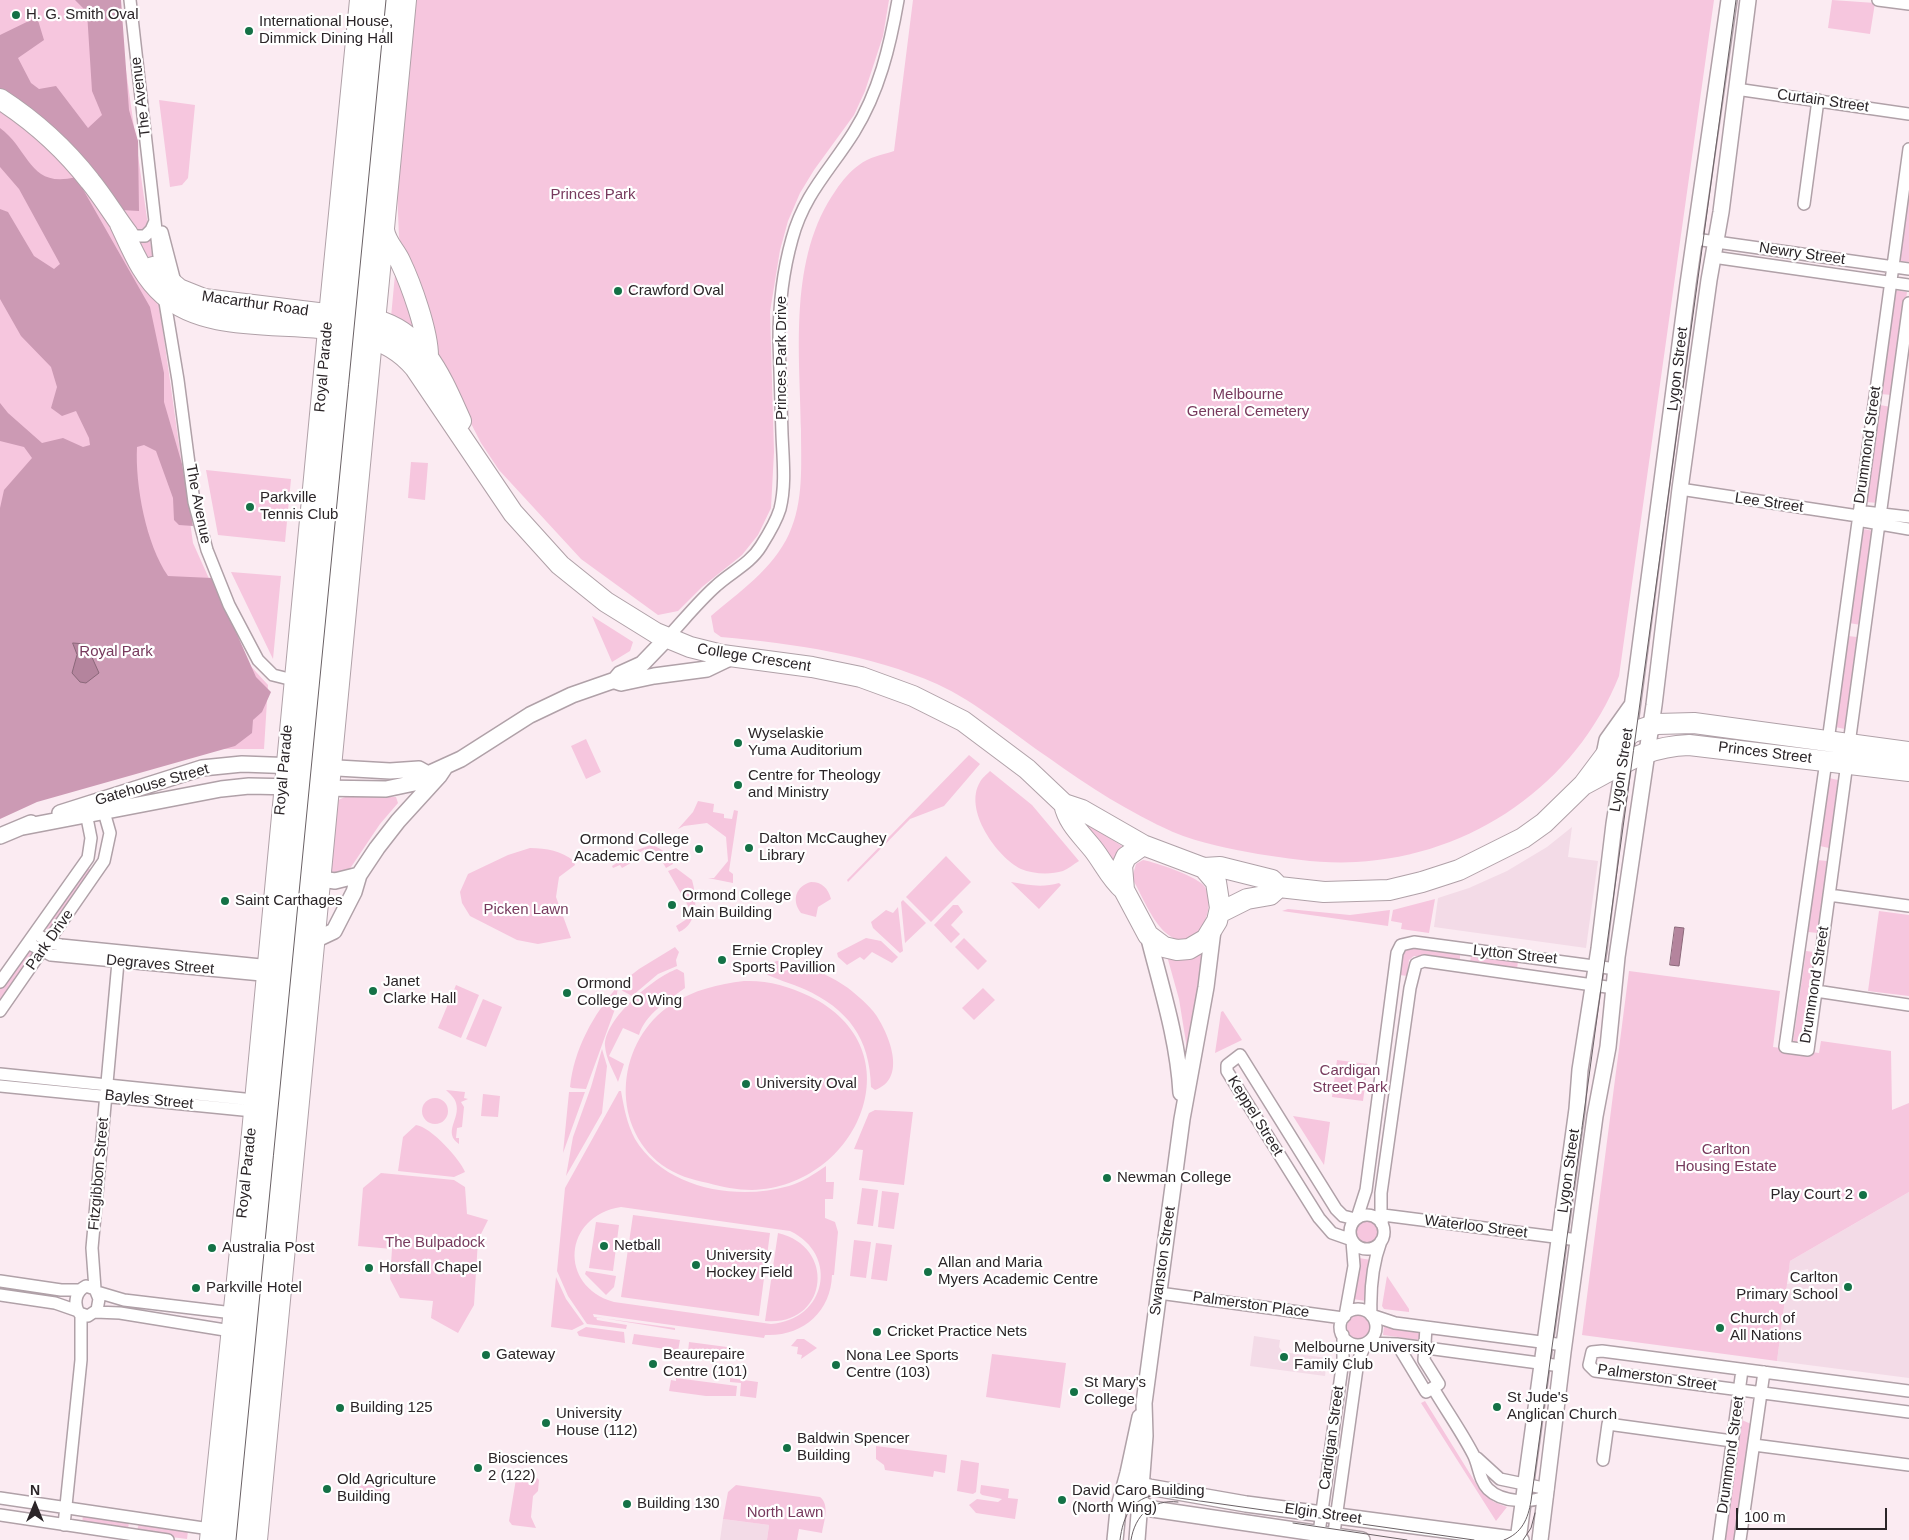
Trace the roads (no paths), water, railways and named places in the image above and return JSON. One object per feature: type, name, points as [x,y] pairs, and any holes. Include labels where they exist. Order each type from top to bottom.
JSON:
[{"type":"highway","name":"Royal Parade","points":[[351,326],[350,180],[360,0]]},
{"type":"highway","name":"Royal Parade","points":[[350,180],[375,0]]},
{"type":"highway","name":"Royal Parade","points":[[351,326],[384,230],[391,79],[391,0]]},
{"type":"highway","name":"Royal Parade","points":[[351,326],[391,79],[406,0]]},
{"type":"highway","name":"Macarthur Road","points":[[0,99],[33,122],[64,150],[92,182],[122,227],[186,309],[218,319],[351,326]]},
{"type":"highway","name":"Macarthur Road","points":[[122,227],[146,275],[172,292],[351,326]]},
{"type":"highway","points":[[384,230],[405,273],[426,336],[428,356]]},
{"type":"highway","points":[[186,309],[212,300]]},
{"type":"highway","points":[[351,326],[405,334],[428,356],[444,384],[482,470]]},
{"type":"highway","points":[[351,326],[388,344],[411,363],[482,470]]},
{"type":"highway","name":"College Crescent","points":[[482,470],[513,513],[560,565],[619,612],[667,638],[697,650],[842,673],[873,681],[913,696],[963,721],[1039,779],[1064,804],[1082,810],[1143,845]]},
{"type":"highway","name":"Princes Street","points":[[1583,785],[1604,755],[1628,735],[1649,726],[1672,722],[1694,723],[1848,754],[1909,772]]},
{"type":"highway","name":"Princes Street","points":[[1583,785],[1645,752],[1664,747],[1696,745],[1827,751]]},
{"type":"highway","name":"Princes Street","points":[[1848,754],[1909,752]]},
{"type":"highway","points":[[1279,887],[1270,895],[1247,899],[1216,922],[1200,944],[1184,950],[1164,947],[1148,936],[1124,890],[1124,860],[1134,849],[1143,845],[1204,868],[1220,867],[1272,880],[1279,887],[1324,892],[1389,890],[1459,870],[1501,851],[1534,830],[1583,785]]},
{"type":"highway","name":"College Crescent","points":[[1064,804],[1067,818],[1093,849],[1114,882],[1124,890]]},
{"type":"highway","points":[[1204,868],[1214,878],[1217,885],[1216,922]]},
{"type":"main road","name":"Royal Parade","points":[[232,1535],[271,1112],[281,972],[308,767],[309,681],[323,449],[351,326]]},
{"type":"main road","name":"Royal Parade","points":[[298,1044],[281,972],[306,788],[309,681],[351,326]]},
{"type":"main road","name":"Royal Parade","points":[[308,767],[339,695],[351,326]]},
{"type":"main road","points":[[309,681],[339,695]]},
{"type":"main road","name":"Royal Parade","points":[[232,1535],[231,1331],[233,1313],[256,1155],[298,1044],[315,940],[321,879],[306,788]]},
{"type":"main road","name":"Royal Parade","points":[[232,1535],[256,1155]]},
{"type":"street","name":"The Avenue","points":[[130,0],[161,275]]},
{"type":"street","name":"Princes Park Drive","points":[[667,638],[710,592],[753,556],[770,531],[779,511],[783,489],[784,464],[779,338],[780,308],[792,239],[799,216],[810,196],[825,170],[854,132],[875,90],[883,68],[898,0]]},
{"type":"street","name":"Lygon Street","points":[[1519,1540],[1577,1110],[1580,1070],[1596,966],[1729,0]]},
{"type":"street","name":"Lygon Street","points":[[1540,1540],[1578,1240],[1748,0]]},
{"type":"street","points":[[1878,0],[1909,4]]},
{"type":"street","points":[[1718,86],[1736,89]]},
{"type":"street","name":"Curtain Street","points":[[1736,89],[1909,114]]},
{"type":"street","points":[[1804,204],[1818,100]]},
{"type":"street","name":"Drummond Street","points":[[1909,148],[1785,1047],[1808,1050],[1909,304]]},
{"type":"street","name":"The Avenue","points":[[153,194],[171,272],[171,339],[194,502],[212,565],[231,610],[258,660],[273,675],[309,681]]},
{"type":"street","points":[[122,227],[135,236],[145,236],[151,230],[155,221]]},
{"type":"street","points":[[1694,247],[1714,250]]},
{"type":"street","name":"Newry Street","points":[[1714,250],[1909,269]]},
{"type":"street","name":"Newry Street","points":[[1714,250],[1909,284]]},
{"type":"street","points":[[171,339],[176,317],[186,309]]},
{"type":"street","points":[[1662,486],[1680,489]]},
{"type":"street","name":"Lee Street","points":[[1680,489],[1858,516],[1865,512],[1909,529]]},
{"type":"street","name":"Lee Street","points":[[1879,518],[1909,518]]},
{"type":"street","points":[[306,788],[391,789],[419,782],[428,774],[445,767],[540,710],[572,695],[615,680],[620,674],[642,664],[667,638]]},
{"type":"street","points":[[615,680],[621,683],[660,675],[707,669],[732,657]]},
{"type":"street","points":[[1604,755],[1607,740],[1632,704]]},
{"type":"street","name":"Gatehouse Street","points":[[103,806],[202,768],[236,765],[308,767]]},
{"type":"street","points":[[308,767],[390,771],[419,769],[428,774]]},
{"type":"street","points":[[315,940],[334,931],[354,892],[359,875],[392,828],[440,776],[445,767]]},
{"type":"street","name":"Gatehouse Street","points":[[0,836],[23,827],[103,806],[221,789],[306,788]]},
{"type":"street","name":"Park Drive","points":[[0,1011],[99,869],[106,856],[109,844],[103,806]]},
{"type":"street","name":"Park Drive","points":[[0,982],[86,861],[91,843],[86,810]]},
{"type":"street","points":[[86,861],[99,869]]},
{"type":"street","points":[[321,879],[336,881],[359,875]]},
{"type":"street","points":[[1829,894],[1909,906]]},
{"type":"street","name":"Swanston Street","points":[[1115,1540],[1117,1516],[1130,1484],[1145,1436],[1144,1403],[1182,1119],[1216,922]]},
{"type":"street","name":"Swanston Street","points":[[1148,936],[1167,1009],[1179,1066],[1182,1119]]},
{"type":"street","name":"Degraves Street","points":[[32,938],[54,956],[119,956],[281,972]]},
{"type":"street","name":"Lytton Street","points":[[1385,1051],[1398,951],[1405,943],[1414,942],[1616,969]]},
{"type":"street","points":[[1464,967],[1466,950]]},
{"type":"street","name":"Fitzgibbon Street","points":[[81,1290],[92,1248],[119,956]]},
{"type":"street","points":[[1522,974],[1525,957]]},
{"type":"street","points":[[1553,978],[1556,960]]},
{"type":"street","name":"Lytton Street","points":[[1400,1053],[1410,988],[1416,964],[1424,961],[1614,988]]},
{"type":"street","points":[[1816,991],[1909,1005]]},
{"type":"street","points":[[1366,1343],[1373,1336],[1376,1329],[1371,1315],[1372,1275],[1375,1257],[1384,1233],[1381,1193],[1400,1053],[1385,1051],[1365,1196],[1350,1229],[1354,1266],[1341,1328],[1343,1335],[1352,1344],[1397,1344],[1561,1366]]},
{"type":"street","name":"Keppel Street","points":[[1352,1240],[1337,1236],[1324,1225],[1227,1071],[1227,1065],[1230,1061],[1240,1055],[1336,1209],[1343,1216],[1356,1218]]},
{"type":"street","name":"Bayles Street","points":[[0,1074],[271,1112]]},
{"type":"street","name":"Bayles Street","points":[[0,1086],[107,1090]]},
{"type":"street","points":[[1257,1120],[1274,1110]]},
{"type":"street","points":[[1373,1136],[1389,1138]]},
{"type":"street","points":[[1356,1218],[1370,1215],[1382,1224]]},
{"type":"street","name":"Waterloo Street","points":[[1382,1224],[1383,1215],[1578,1240]]},
{"type":"street","points":[[1352,1240],[1359,1247],[1367,1248],[1375,1246],[1381,1241]]},
{"type":"street","name":"Fitzgibbon Street","points":[[92,1248],[96,1291]]},
{"type":"street","points":[[0,1281],[61,1290],[81,1290],[88,1286],[112,1298],[156,1305],[233,1313]]},
{"type":"street","points":[[81,1290],[76,1300],[79,1313],[82,1360]]},
{"type":"street","points":[[64,1525],[82,1360],[99,1299],[96,1291]]},
{"type":"street","name":"Palmerston Place","points":[[1159,1293],[1344,1316]]},
{"type":"street","points":[[0,1295],[55,1303],[88,1316],[95,1312],[154,1318],[231,1331]]},
{"type":"street","points":[[154,1318],[156,1305]]},
{"type":"street","points":[[1344,1316],[1359,1310],[1395,1323],[1564,1345]]},
{"type":"street","points":[[1397,1344],[1426,1392],[1433,1388],[1439,1384],[1426,1364],[1424,1348],[1426,1327]]},
{"type":"street","name":"Cardigan Street","points":[[1326,1537],[1321,1514],[1343,1360],[1343,1335]]},
{"type":"street","name":"Cardigan Street","points":[[1326,1537],[1336,1516],[1358,1361],[1366,1343]]},
{"type":"street","name":"Palmerston Street","points":[[1909,1391],[1602,1351],[1592,1352],[1590,1360],[1590,1367],[1595,1371],[1909,1412]]},
{"type":"street","name":"Drummond Street","points":[[1719,1540],[1742,1370]]},
{"type":"street","name":"Drummond Street","points":[[1740,1540],[1764,1372]]},
{"type":"street","points":[[1433,1388],[1473,1453],[1488,1489],[1499,1496],[1524,1501],[1536,1500],[1547,1492]]},
{"type":"street","points":[[1736,1415],[1758,1418]]},
{"type":"street","points":[[1603,1460],[1608,1424],[1732,1441]]},
{"type":"street","points":[[1754,1445],[1909,1465]]},
{"type":"street","points":[[1473,1453],[1498,1478],[1526,1483],[1547,1492]]},
{"type":"street","name":"Swanston Street","points":[[1130,1484],[1140,1502],[1137,1540]]},
{"type":"street","name":"Elgin Street","points":[[1130,1484],[1246,1504],[1450,1529],[1519,1540]]},
{"type":"street","points":[[0,1498],[232,1535]]},
{"type":"street","name":"Elgin Street","points":[[1140,1502],[1152,1509],[1326,1537],[1362,1540]]},
{"type":"street","points":[[0,1515],[168,1540]]},
{"type":"street","points":[[132,1535],[134,1518]]},
{"type":"tram line","points":[[236,1540],[386,0]]},
{"type":"tram line","points":[[1504,1540],[1523,1525],[1531,1501],[1736,0]]},
{"type":"tram line","points":[[1120,1540],[1121,1531],[1130,1509],[1142,1500],[1158,1495],[1474,1540]]},
{"type":"tram line","points":[[1131,1540],[1136,1523],[1146,1510],[1160,1503],[1178,1502]]},
{"type":"tram line","points":[[1523,1540],[1531,1528],[1535,1513]]},
{"type":"tram line","points":[[1293,1523],[1407,1540]]},
{"type":"place","name":"H. G. Smith Oval","points":[[16,15]]},
{"type":"place","name":"International House, Dimmick Dining Hall","points":[[249,31]]},
{"type":"place","name":"Crawford Oval","points":[[618,291]]},
{"type":"place","name":"Parkville Tennis Club","points":[[250,507]]},
{"type":"place","name":"Wyselaskie Yuma Auditorium","points":[[738,743]]},
{"type":"place","name":"Centre for Theology and Ministry","points":[[738,785]]},
{"type":"place","name":"Dalton McCaughey Library","points":[[749,848]]},
{"type":"place","name":"Ormond College Academic Centre","points":[[699,849]]},
{"type":"place","name":"Saint Carthages","points":[[225,901]]},
{"type":"place","name":"Ormond College Main Building","points":[[672,905]]},
{"type":"place","name":"Ernie Cropley Sports Pavillion","points":[[722,960]]},
{"type":"place","name":"Janet Clarke Hall","points":[[373,991]]},
{"type":"place","name":"Ormond College O Wing","points":[[567,993]]},
{"type":"place","name":"University Oval","points":[[746,1084]]},
{"type":"place","name":"Newman College","points":[[1107,1178]]},
{"type":"place","name":"Play Court 2","points":[[1863,1195]]},
{"type":"place","name":"Netball","points":[[604,1246]]},
{"type":"place","name":"Australia Post","points":[[212,1248]]},
{"type":"place","name":"University Hockey Field","points":[[696,1265]]},
{"type":"place","name":"Horsfall Chapel","points":[[369,1268]]},
{"type":"place","name":"Allan and Maria Myers Academic Centre","points":[[928,1272]]},
{"type":"place","name":"Carlton Primary School","points":[[1848,1287]]},
{"type":"place","name":"Parkville Hotel","points":[[196,1288]]},
{"type":"place","name":"Church of All Nations","points":[[1720,1328]]},
{"type":"place","name":"Cricket Practice Nets","points":[[877,1332]]},
{"type":"place","name":"Gateway","points":[[486,1355]]},
{"type":"place","name":"Melbourne University Family Club","points":[[1284,1357]]},
{"type":"place","name":"Beaurepaire Centre (101)","points":[[653,1364]]},
{"type":"place","name":"Nona Lee Sports Centre (103)","points":[[836,1365]]},
{"type":"place","name":"St Mary's College","points":[[1074,1392]]},
{"type":"place","name":"St Jude's Anglican Church","points":[[1497,1407]]},
{"type":"place","name":"Building 125","points":[[340,1408]]},
{"type":"place","name":"University House (112)","points":[[546,1423]]},
{"type":"place","name":"Baldwin Spencer Building","points":[[787,1448]]},
{"type":"place","name":"Biosciences 2 (122)","points":[[478,1468]]},
{"type":"place","name":"Old Agriculture Building","points":[[327,1489]]},
{"type":"place","name":"David Caro Building (North Wing)","points":[[1062,1500]]},
{"type":"place","name":"Building 130","points":[[627,1504]]},
{"type":"park label","name":"Princes Park","points":[[593,195]]},
{"type":"park label","name":"Melbourne General Cemetery","points":[[1248,404]]},
{"type":"park label","name":"Royal Park","points":[[116,652]]},
{"type":"park label","name":"Picken Lawn","points":[[526,910]]},
{"type":"park label","name":"Cardigan Street Park","points":[[1350,1080]]},
{"type":"park label","name":"Carlton Housing Estate","points":[[1726,1158]]},
{"type":"park label","name":"The Bulpadock","points":[[435,1243]]},
{"type":"park label","name":"North Lawn","points":[[785,1513]]}]
